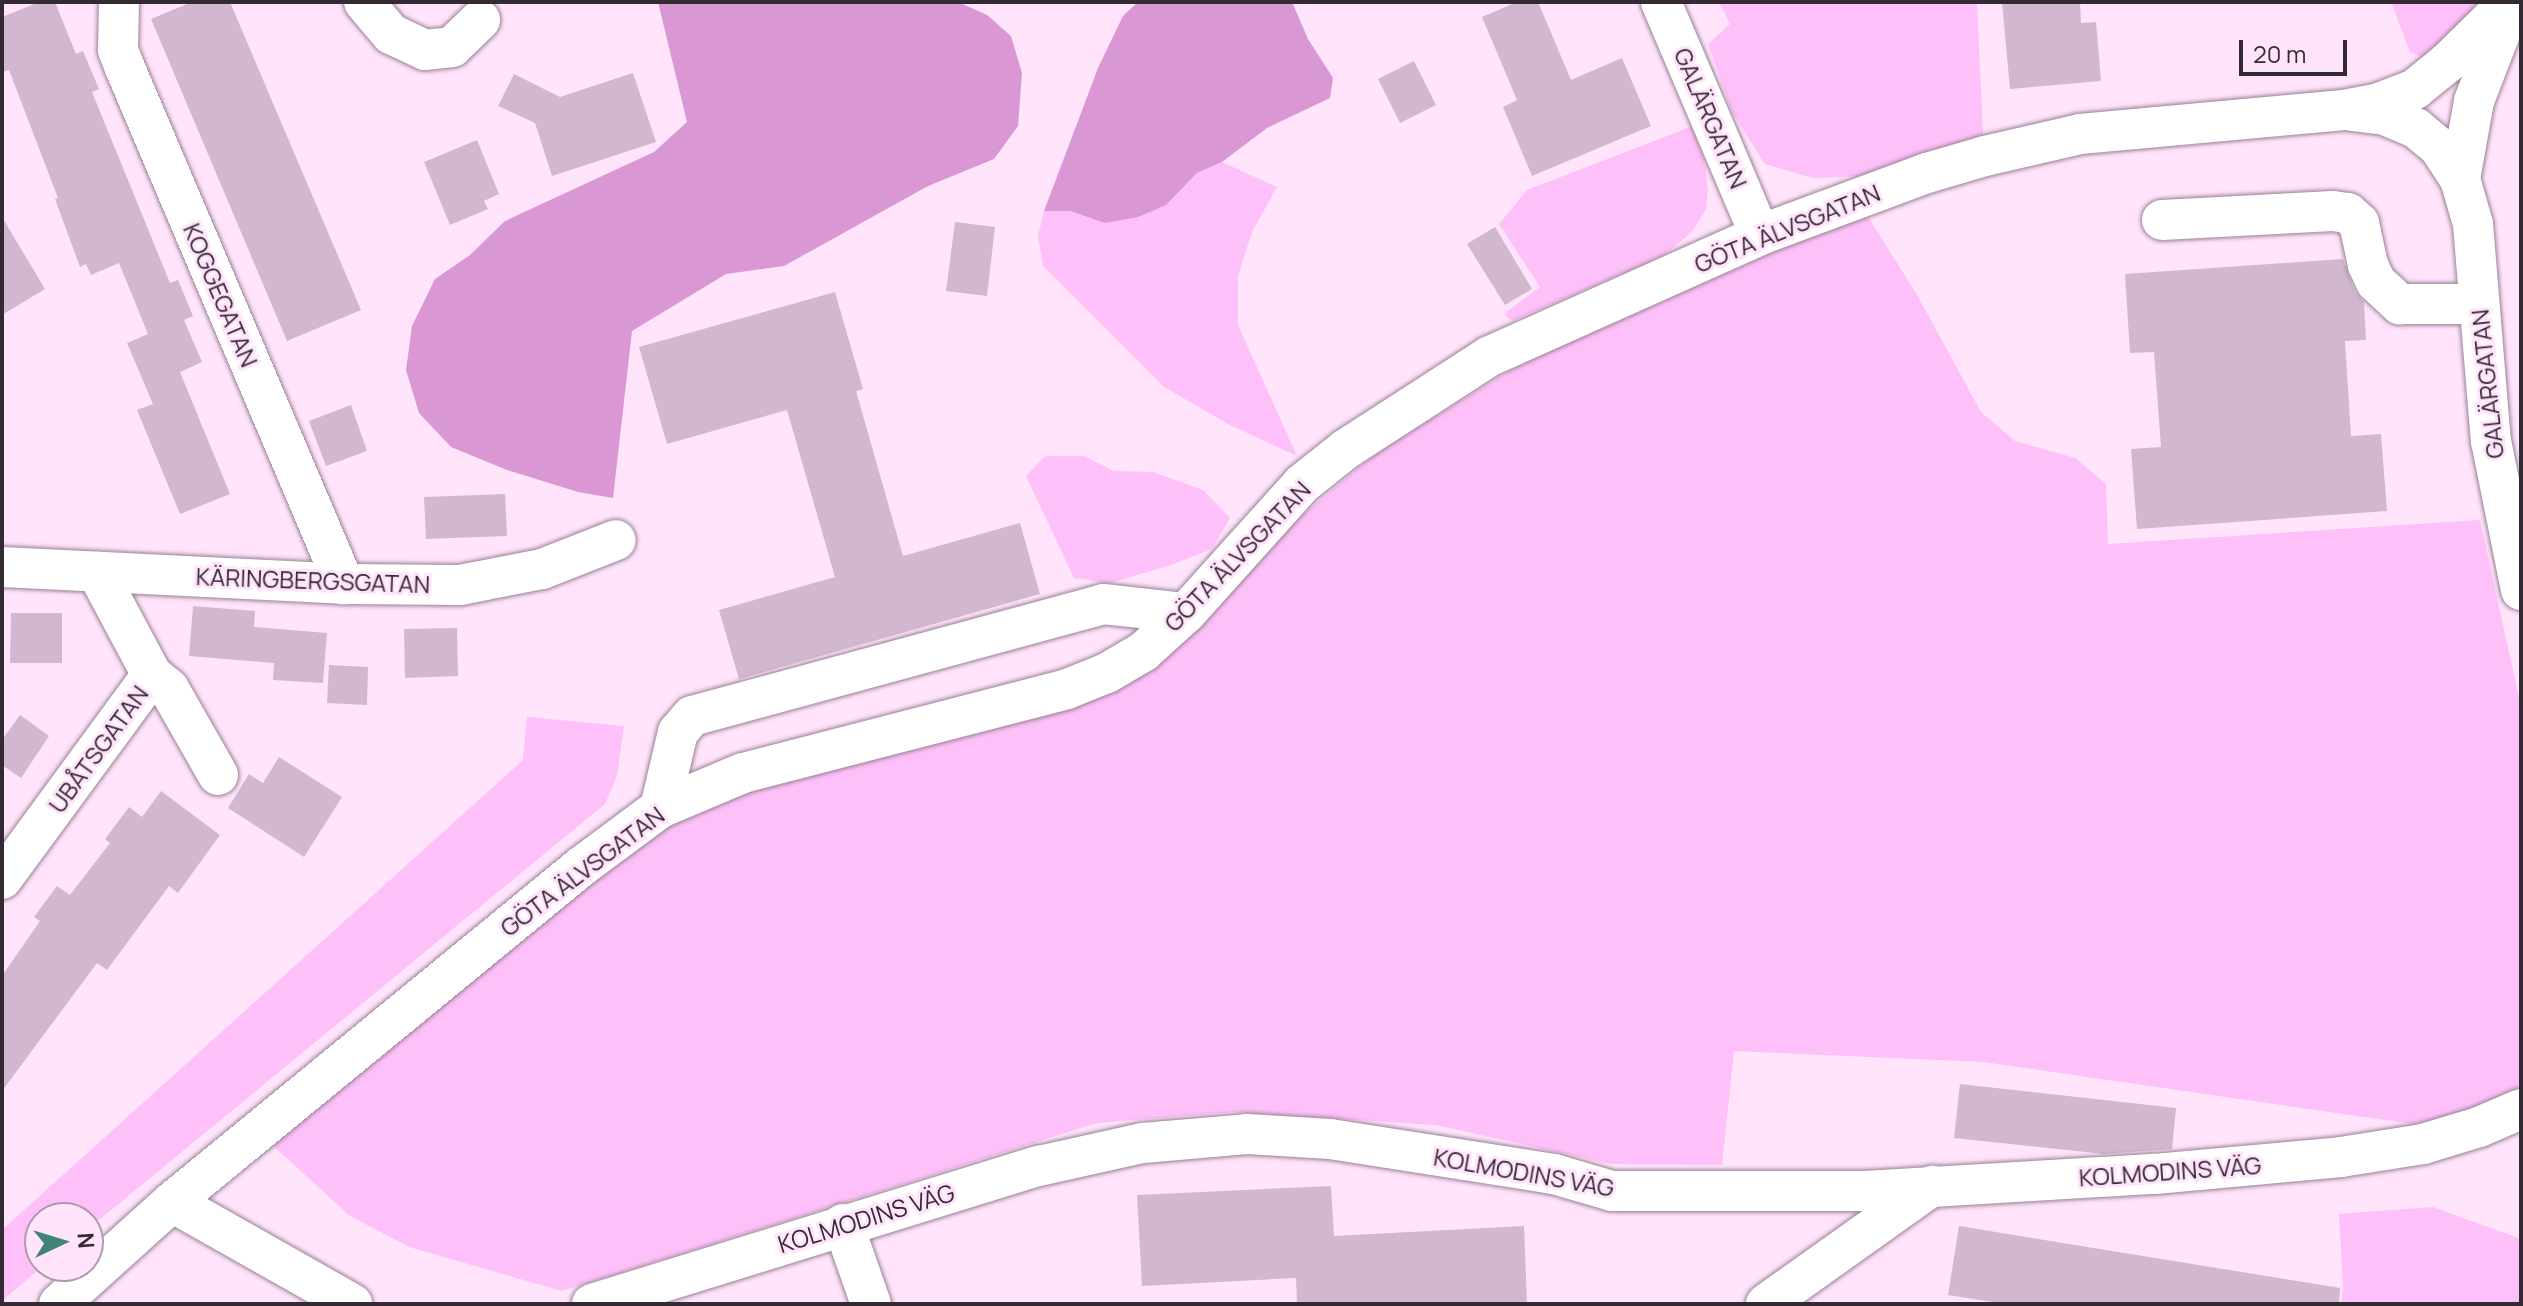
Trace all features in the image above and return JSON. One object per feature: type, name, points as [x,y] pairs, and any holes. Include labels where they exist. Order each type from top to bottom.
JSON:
[{"type":"street","name":"KOGGEGATAN","points":[[119,2],[118,50],[344,584]]},
{"type":"street","points":[[364,2],[391,34],[425,50],[452,47],[480,20]]},
{"type":"street","name":"GALÄRGATAN","points":[[1661,2],[1760,235]]},
{"type":"street","name":"GALÄRGATAN","points":[[2460,179],[2474,101],[2511,2]]},
{"type":"street","name":"GÖTA ÄLVSGATAN","points":[[59,1304],[172,1202],[582,866],[660,808],[743,773],[1067,689],[1107,673],[1143,652],[1186,613],[1267,520],[1346,449],[1490,356],[1760,235],[1927,173],[2028,144],[2103,132],[2344,110],[2415,89],[2511,2]]},
{"type":"street","name":"GALÄRGATAN","points":[[2344,110],[2385,115],[2416,128],[2439,147],[2460,179],[2473,224],[2478,304],[2506,438],[2521,590]]},
{"type":"street","points":[[2162,220],[2333,211],[2348,213],[2359,223],[2368,265],[2376,282],[2400,304],[2478,304]]},
{"type":"street","name":"KÄRINGBERGSGATAN","points":[[2,567],[344,584],[460,585],[542,569],[616,540]]},
{"type":"street","name":"UBÅTSGATAN","points":[[2,879],[152,675],[97,572]]},
{"type":"street","points":[[660,808],[678,732],[692,716],[1103,604],[1186,613]]},
{"type":"street","points":[[152,675],[169,689],[218,775]]},
{"type":"street","name":"KOLMODINS VÄG","points":[[592,1304],[1039,1166],[1143,1143],[1247,1134],[1330,1139],[1554,1174],[1612,1191],[1865,1191],[2155,1174],[2341,1157],[2423,1144],[2479,1127],[2521,1109]]},
{"type":"street","points":[[1766,1304],[1932,1186]]},
{"type":"street","points":[[172,1202],[352,1304]]},
{"type":"street","points":[[843,1224],[871,1304]]},
{"type":"shaded area","points":[[658,2],[958,2],[987,15],[1011,36],[1022,73],[1018,126],[994,159],[928,186],[784,266],[726,274],[632,331],[613,498],[578,492],[507,470],[451,447],[419,413],[406,370],[412,326],[435,279],[470,255],[505,221],[654,152],[687,122]]},
{"type":"shaded area","points":[[1138,2],[1292,2],[1308,39],[1333,78],[1330,98],[1267,128],[1222,162],[1197,173],[1166,205],[1138,217],[1105,223],[1070,211],[1044,211],[1098,68],[1123,16]]},
{"type":"shaded area","points":[[1719,2],[1977,2],[1983,134],[1869,176],[1813,178],[1765,164],[1732,112],[1708,44],[1730,24]]},
{"type":"shaded area","points":[[2391,2],[2478,2],[2428,60],[2410,52]]},
{"type":"shaded area","points":[[1693,126],[1704,159],[1708,190],[1706,209],[1692,232],[1663,256],[1512,321],[1504,314],[1540,287],[1499,224],[1527,190]]},
{"type":"shaded area","points":[[1222,162],[1277,187],[1252,232],[1238,276],[1238,325],[1297,456],[1230,425],[1164,387],[1043,266],[1038,236],[1044,211],[1070,211],[1105,223],[1166,205],[1197,173]]},
{"type":"shaded area","points":[[1865,212],[1916,293],[1981,412],[2015,441],[2075,458],[2106,484],[2108,544],[2480,520],[2521,707],[2521,1089],[2462,1115],[2413,1124],[1984,1062],[1734,1051],[1722,1165],[1611,1164],[1436,1125],[1232,1112],[1097,1123],[562,1291],[409,1247],[350,1216],[267,1140],[651,836],[693,809],[751,788],[1099,696],[1268,544],[1375,454],[1519,365]]},
{"type":"shaded area","points":[[1045,456],[1084,456],[1114,471],[1153,472],[1203,490],[1230,518],[1212,549],[1171,565],[1110,583],[1074,578],[1026,476]]},
{"type":"shaded area","points":[[527,717],[624,726],[617,776],[605,804],[104,1216],[104,1202],[33,1202],[523,760]]},
{"type":"shaded area","points":[[2433,1207],[2521,1239],[2521,1304],[2341,1304],[2339,1214]]},
{"type":"shaded area","points":[[24,1210],[24,1282],[2,1301],[2,1230]]},
{"type":"building","points":[[39,2],[55,2],[76,54],[83,51],[99,89],[92,92],[170,283],[178,280],[193,316],[184,320],[202,362],[180,372],[230,494],[180,514],[137,410],[153,404],[127,343],[148,334],[119,263],[91,275],[86,264],[80,267],[55,199],[58,198],[9,70],[2,72],[2,17]]},
{"type":"building","points":[[192,2],[230,2],[361,310],[287,341],[151,19]]},
{"type":"building","points":[[1517,2],[1538,2],[1571,80],[1622,58],[1651,126],[1532,176],[1503,107],[1517,100],[1482,17]]},
{"type":"building","points":[[2002,2],[2080,2],[2081,23],[2096,22],[2101,81],[2010,89]]},
{"type":"building","points":[[1414,61],[1436,105],[1400,123],[1378,79]]},
{"type":"building","points":[[633,73],[656,142],[552,176],[535,123],[498,106],[514,74],[560,97]]},
{"type":"building","points":[[477,140],[499,194],[484,201],[488,209],[450,225],[424,162]]},
{"type":"building","points":[[2,217],[45,289],[2,315]]},
{"type":"building","points":[[955,222],[995,227],[987,296],[946,291]]},
{"type":"building","points":[[1495,227],[1532,289],[1505,305],[1467,244]]},
{"type":"building","points":[[2343,259],[2355,292],[2364,302],[2366,340],[2345,341],[2351,436],[2381,434],[2387,511],[2137,529],[2131,449],[2161,447],[2154,352],[2130,353],[2125,274]]},
{"type":"building","points":[[835,292],[863,389],[856,391],[903,556],[1020,523],[1040,594],[739,679],[719,610],[835,577],[787,410],[667,444],[639,347]]},
{"type":"building","points":[[351,405],[367,451],[326,466],[309,421]]},
{"type":"building","points":[[505,494],[507,536],[426,539],[424,497]]},
{"type":"building","points":[[193,606],[255,611],[254,627],[327,633],[323,683],[273,680],[274,663],[189,656]]},
{"type":"building","points":[[11,613],[62,613],[62,663],[10,663]]},
{"type":"building","points":[[457,628],[458,676],[405,678],[404,629]]},
{"type":"building","points":[[329,665],[368,667],[367,705],[327,703]]},
{"type":"building","points":[[20,715],[49,736],[21,778],[2,765],[2,740]]},
{"type":"building","points":[[279,757],[342,797],[304,857],[228,808],[249,774],[263,783]]},
{"type":"building","points":[[161,791],[220,835],[178,893],[169,886],[107,970],[97,963],[2,1091],[2,976],[40,921],[34,917],[57,886],[70,895],[110,843],[105,839],[129,807],[142,817]]},
{"type":"building","points":[[1960,1084],[2176,1108],[2172,1149],[2104,1154],[1954,1138]]},
{"type":"building","points":[[1331,1186],[1334,1236],[1524,1226],[1527,1304],[1297,1304],[1296,1278],[1142,1286],[1137,1195]]},
{"type":"building","points":[[1959,1226],[2340,1288],[2339,1304],[2006,1304],[1948,1295]]}]
